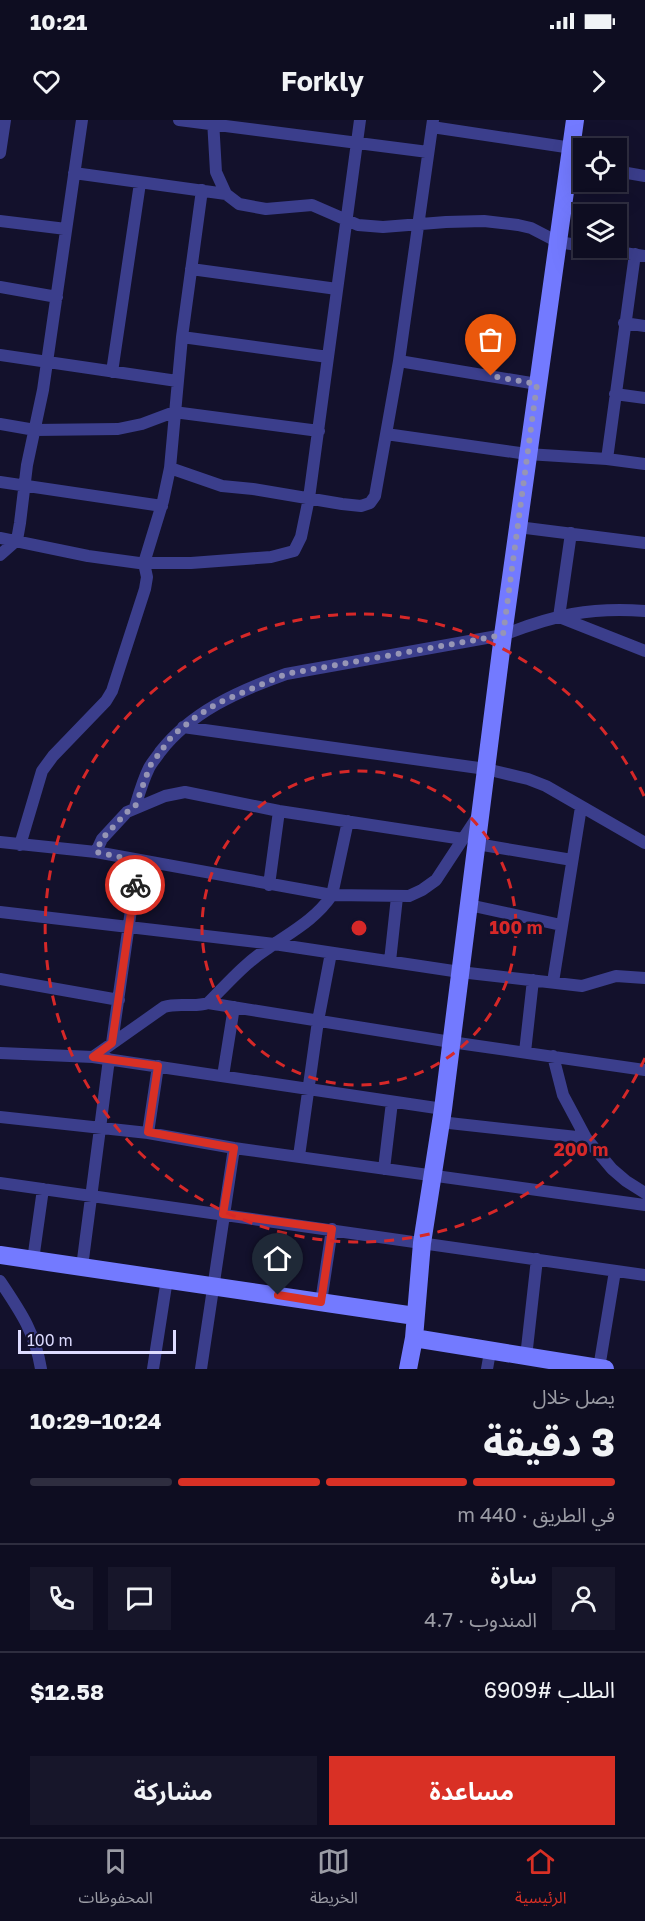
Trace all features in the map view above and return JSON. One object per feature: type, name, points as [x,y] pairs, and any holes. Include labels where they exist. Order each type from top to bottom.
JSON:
[{"type":"street","points":[[0,153],[5,120]]},
{"type":"street","points":[[0,555],[17,540],[47,362],[82,120]]},
{"type":"street","points":[[179,120],[212,122],[428,152]]},
{"type":"street","points":[[0,538],[88,556],[144,563],[191,563],[271,557],[294,551],[301,537],[309,498],[360,120]]},
{"type":"street","points":[[575,120],[575,138]]},
{"type":"street","points":[[212,122],[214,164],[226,194]]},
{"type":"street","points":[[170,468],[222,486],[342,504],[362,506],[370,503],[375,496],[399,362],[432,124],[573,159]]},
{"type":"street","points":[[9,843],[96,852],[332,895],[397,897],[409,896],[422,890],[435,880],[470,841],[481,813],[527,454],[558,242],[573,169]]},
{"type":"street","points":[[74,173],[226,194],[239,204],[254,209],[312,205],[358,225],[383,227],[484,221],[518,225],[531,228],[558,242],[573,244]]},
{"type":"street","points":[[627,173],[645,176]]},
{"type":"street","points":[[112,372],[140,183]]},
{"type":"street","points":[[0,856],[9,843],[42,771],[53,756],[106,701],[116,684],[147,584],[144,563],[162,506],[170,468],[182,337],[202,190]]},
{"type":"street","points":[[0,221],[66,229]]},
{"type":"street","points":[[607,459],[624,323],[640,255]]},
{"type":"street","points":[[191,269],[337,289]]},
{"type":"street","points":[[0,288],[57,297]]},
{"type":"street","points":[[624,323],[645,326]]},
{"type":"street","points":[[182,337],[328,357]]},
{"type":"street","points":[[0,356],[177,381]]},
{"type":"street","points":[[399,362],[537,384]]},
{"type":"street","points":[[615,394],[645,398]]},
{"type":"street","points":[[0,424],[35,430],[118,429],[142,424],[174,412],[319,431]]},
{"type":"street","points":[[386,434],[527,454],[645,464]]},
{"type":"street","points":[[0,482],[162,506]]},
{"type":"street","points":[[518,527],[645,543]]},
{"type":"street","points":[[559,617],[572,533]]},
{"type":"street","points":[[135,807],[150,766],[172,736],[218,703],[286,674],[503,635],[588,610],[645,611]]},
{"type":"street","points":[[559,617],[645,651]]},
{"type":"street","points":[[183,727],[486,769],[528,779],[546,786],[645,843]]},
{"type":"street","points":[[96,852],[102,839],[127,812],[165,796],[185,792],[279,811],[470,841],[572,860]]},
{"type":"street","points":[[553,982],[581,807]]},
{"type":"street","points":[[269,885],[279,811]]},
{"type":"street","points":[[93,1057],[164,1007],[174,1004],[204,1005],[208,1003],[233,976],[312,918],[332,895],[348,821]]},
{"type":"street","points":[[408,1369],[414,1338],[423,1243],[469,905],[470,841]]},
{"type":"street","points":[[112,1043],[138,861]]},
{"type":"street","points":[[390,961],[397,897]]},
{"type":"street","points":[[469,905],[561,925]]},
{"type":"street","points":[[0,912],[274,944],[460,972],[582,987],[616,976],[645,978]]},
{"type":"street","points":[[299,1156],[318,1021],[332,953]]},
{"type":"street","points":[[0,979],[118,1000]]},
{"type":"street","points":[[525,1052],[533,980]]},
{"type":"street","points":[[208,1003],[645,1070]]},
{"type":"street","points":[[223,1076],[234,1007]]},
{"type":"street","points":[[0,1053],[93,1057],[158,1066],[392,1102],[441,1115],[586,1138]]},
{"type":"street","points":[[553,1056],[563,1095],[586,1138],[612,1169],[645,1193]]},
{"type":"street","points":[[82,1267],[109,1059]]},
{"type":"street","points":[[148,1132],[158,1066]]},
{"type":"street","points":[[384,1169],[392,1102]]},
{"type":"street","points":[[0,1117],[148,1132],[234,1148],[645,1205]]},
{"type":"street","points":[[201,1369],[234,1148]]},
{"type":"street","points":[[0,1183],[645,1275]]},
{"type":"street","points":[[33,1260],[43,1189]]},
{"type":"street","points":[[321,1302],[332,1229]]},
{"type":"street","points":[[0,1255],[415,1316]]},
{"type":"street","points":[[526,1357],[537,1259]]},
{"type":"street","points":[[414,1338],[489,1360],[526,1357],[602,1369],[615,1271]]},
{"type":"street","points":[[153,1369],[167,1279]]},
{"type":"street","points":[[0,1281],[27,1321],[38,1352],[41,1369]]},
{"type":"way so far","points":[[135,885],[138,861],[96,852],[102,839],[127,812],[135,807],[150,766],[172,736],[197,716],[218,703],[286,674],[503,635],[537,384],[491,376]]},
{"type":"route","points":[[135,885],[112,1043],[93,1057],[158,1066],[148,1132],[234,1148],[223,1214],[332,1229],[321,1302],[278,1295]]}]
